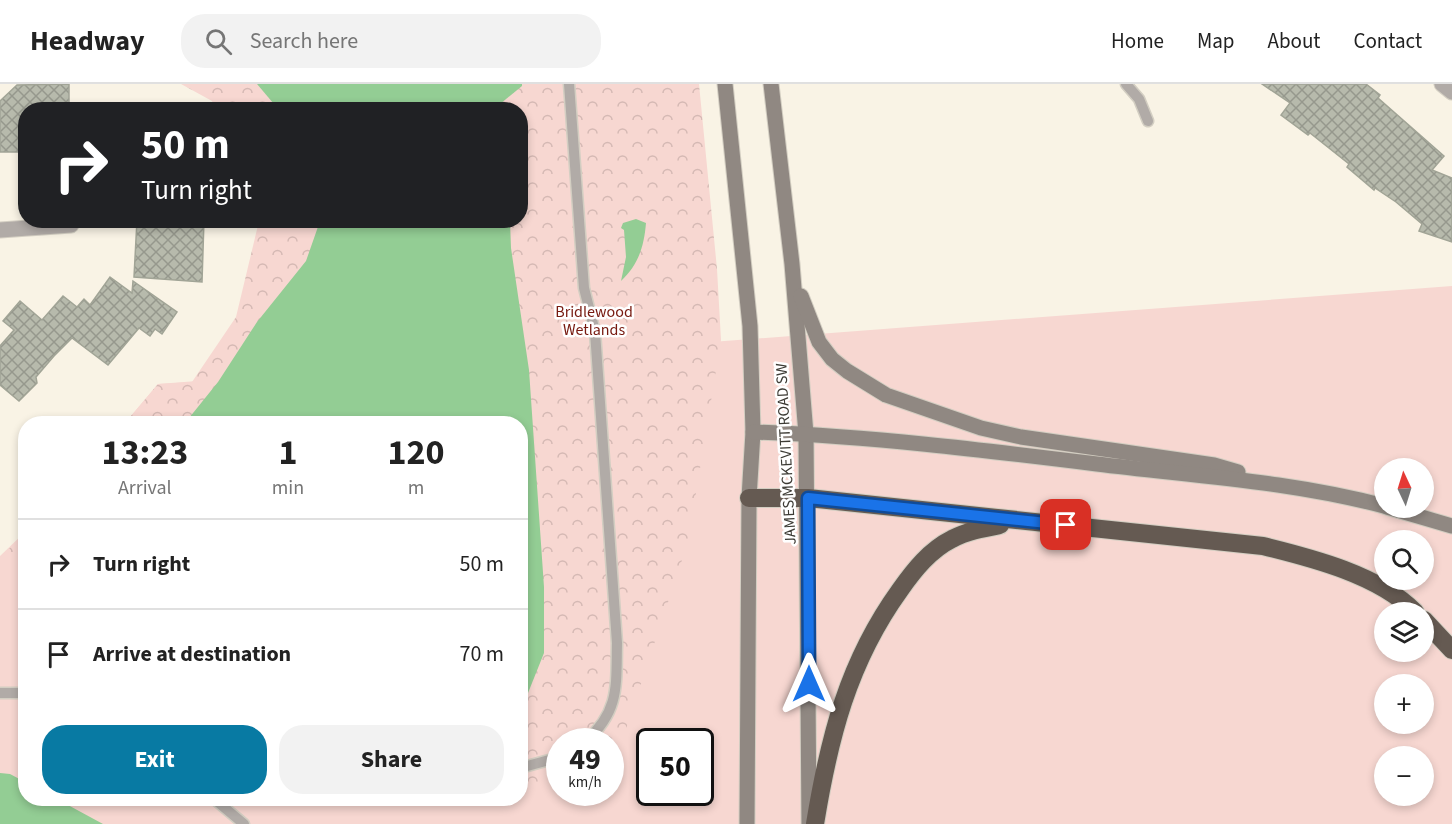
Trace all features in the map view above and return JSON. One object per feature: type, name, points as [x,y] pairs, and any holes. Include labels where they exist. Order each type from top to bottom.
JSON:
[{"type":"highway","points":[[749,498],[808,498],[1263,546],[1320,560],[1368,580],[1401,602]]},
{"type":"highway","points":[[814,824],[827,753],[837,717],[874,627],[912,572],[932,552],[951,539],[973,530],[1020,521]]},
{"type":"highway","points":[[1434,631],[1452,650]]},
{"type":"main road","name":"JAMES MCKEVITT ROAD SW","points":[[725,84],[750,326],[753,432],[749,498],[747,824]]},
{"type":"main road","name":"JAMES MCKEVITT ROAD SW","points":[[771,84],[792,264],[806,434],[809,824]]},
{"type":"main road","points":[[792,264],[808,320],[819,342],[847,371],[886,395],[981,428],[1053,444],[1214,465],[1269,483]]},
{"type":"main road","points":[[753,432],[806,434],[1035,456],[1269,483],[1374,505]]},
{"type":"main road","points":[[1424,518],[1452,526]]},
{"type":"street","points":[[1442,84],[1452,92]]},
{"type":"street","points":[[0,230],[28,228]]},
{"type":"lane","points":[[569,84],[584,288],[595,332],[617,643],[616,691],[604,725],[601,728]]},
{"type":"lane","points":[[1126,84],[1139,99],[1148,121]]},
{"type":"lane","points":[[0,693],[18,693]]},
{"type":"lane","points":[[528,766],[546,761]]},
{"type":"lane","points":[[222,806],[243,824]]},
{"type":"green space","name":"Bridlewood Wetlands","points":[[181,84],[699,84],[717,269],[721,340],[688,542],[624,735],[624,728],[546,728],[546,782],[528,786],[528,416],[131,416],[158,384],[192,382],[236,317],[257,228],[528,228],[528,102],[212,102]]},
{"type":"green space","points":[[1452,286],[1452,824],[0,824],[0,556],[18,539],[18,806],[528,806],[528,416],[131,416],[158,384]]},
{"type":"green space","points":[[18,539],[18,563],[6,552]]},
{"type":"shaded area","points":[[257,84],[522,84],[503,102],[272,102]]},
{"type":"shaded area","points":[[636,219],[646,223],[644,239],[636,261],[621,281],[626,257],[624,230],[621,228],[623,223]]},
{"type":"shaded area","points":[[318,228],[510,228],[511,248],[529,370],[544,587],[544,653],[528,693],[528,416],[191,416],[218,382],[257,322],[306,261]]},
{"type":"shaded area","points":[[0,773],[10,774],[18,778],[18,806],[70,806],[103,824],[0,824]]},
{"type":"building","points":[[69,84],[69,102],[18,102],[18,152],[0,152],[0,101],[17,85]]},
{"type":"building","points":[[1262,84],[1366,84],[1380,95],[1378,98],[1444,156],[1432,170],[1452,178],[1452,242],[1419,231],[1422,224],[1396,202],[1375,188],[1374,190],[1347,167],[1349,164],[1310,133],[1308,135],[1281,115],[1290,103]]},
{"type":"building","points":[[137,228],[204,228],[202,282],[134,277]]},
{"type":"building","points":[[110,277],[132,293],[133,281],[177,312],[162,334],[155,329],[150,336],[139,328],[108,365],[72,338],[36,377],[37,383],[19,401],[0,385],[0,346],[14,330],[3,321],[20,301],[42,320],[63,296],[77,307],[84,299],[90,305]]},
{"type":"route","points":[[809,684],[808,498],[1066,525]]}]
